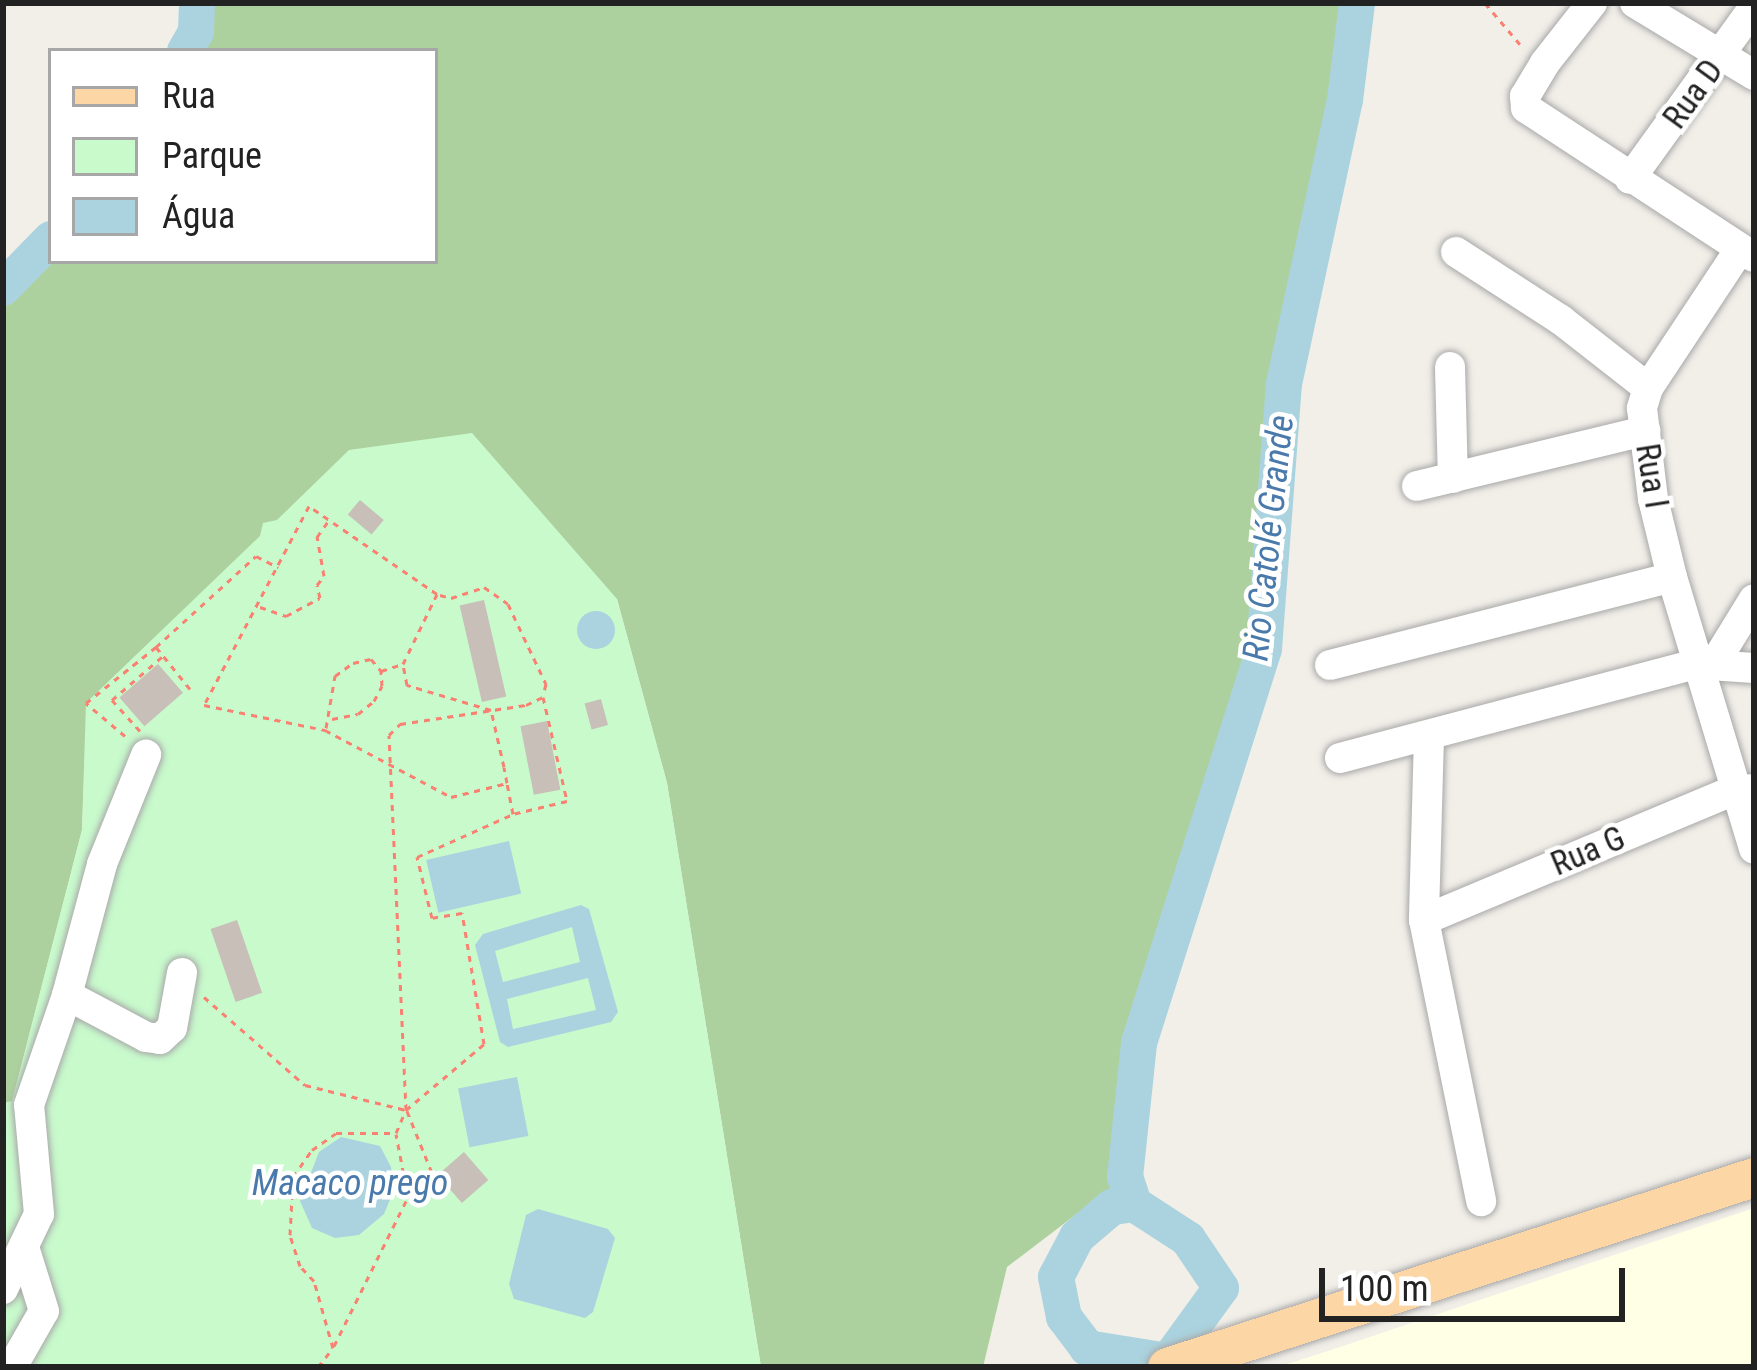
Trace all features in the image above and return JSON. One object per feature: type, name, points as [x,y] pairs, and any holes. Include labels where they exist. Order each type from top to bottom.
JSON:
[{"type":"main road","points":[[1167,1367],[1754,1177]]},
{"type":"street","points":[[1456,252],[1562,320],[1648,388],[1747,253],[1526,108],[1526,96],[1545,63],[1592,3]]},
{"type":"street","points":[[1636,3],[1754,75]]},
{"type":"street","name":"Rua D","points":[[1630,179],[1754,7]]},
{"type":"street","points":[[1450,367],[1453,478]]},
{"type":"street","name":"Rua I","points":[[1648,388],[1642,407],[1653,499],[1672,577],[1744,789],[1754,848]]},
{"type":"street","points":[[1417,486],[1645,431]]},
{"type":"street","points":[[1330,665],[1672,577]]},
{"type":"street","points":[[1705,664],[1754,599]]},
{"type":"street","points":[[1340,758],[1705,664],[1754,668]]},
{"type":"street","points":[[1429,736],[1424,920],[1481,1201]]},
{"type":"street","points":[[3,1289],[26,1250],[39,1214],[29,1105],[142,746]]},
{"type":"street","name":"Rua G","points":[[1424,920],[1744,789]]},
{"type":"street","points":[[67,995],[146,1037],[160,1039],[172,1028],[182,973]]},
{"type":"street","points":[[3,1342],[12,1367],[43,1315],[26,1250]]},
{"type":"path","points":[[1486,3],[1526,52],[1545,63]]},
{"type":"path","points":[[318,1367],[333,1348],[408,1197],[396,1133],[406,1110],[484,1044],[462,914],[432,919],[417,857],[513,814],[567,800],[540,699],[546,684],[508,604],[484,586],[451,598],[437,594],[309,506],[204,705],[325,730],[451,797],[507,783]]},
{"type":"path","points":[[258,607],[286,616],[320,598],[317,585],[324,576],[316,537],[329,520]]},
{"type":"path","points":[[142,746],[86,703],[256,556],[278,567]]},
{"type":"path","points":[[410,578],[417,569]]},
{"type":"path","points":[[437,594],[403,664],[406,685],[491,710]]},
{"type":"path","points":[[156,646],[190,689]]},
{"type":"path","points":[[142,746],[112,700],[163,656]]},
{"type":"path","points":[[325,730],[335,676],[353,663],[371,659],[381,671],[382,686],[374,700],[358,714],[330,719]]},
{"type":"path","points":[[381,671],[403,664]]},
{"type":"path","points":[[432,1173],[406,1110],[389,735],[400,724],[540,699]]},
{"type":"path","points":[[491,710],[513,814]]},
{"type":"path","points":[[182,973],[305,1085],[406,1110]]},
{"type":"path","points":[[333,1348],[314,1281],[300,1266],[290,1235],[292,1177],[313,1150],[336,1132],[396,1133]]},
{"type":"shaded area","points":[[1754,1208],[1754,1367],[1278,1367],[1334,1349]]},
{"type":"green space","points":[[197,3],[1357,3],[1345,100],[1284,384],[1264,649],[1139,1043],[1125,1177],[1007,1267],[983,1367],[761,1367],[667,783],[617,599],[87,703],[82,830],[12,1102],[3,1103],[3,288],[48,242],[48,264],[438,264],[438,48],[187,48],[196,32]]},
{"type":"green space","points":[[472,433],[617,599],[667,783],[761,1367],[3,1367],[3,1103],[12,1101],[82,830],[86,703],[260,536],[263,523],[277,520],[349,450]]},
{"type":"water","points":[[596,611],[610,616],[615,630],[610,644],[596,649],[582,644],[577,630],[582,616]]},
{"type":"water","points":[[509,841],[521,894],[438,913],[426,860]]},
{"type":"water","points":[[581,905],[589,909],[618,1012],[611,1022],[508,1047],[500,1042],[475,945],[483,934]],"holes":[[[572,927],[580,962],[503,982],[495,951]],[[588,978],[596,1010],[513,1029],[507,999]]]},
{"type":"water","points":[[517,1077],[528,1136],[470,1147],[458,1088]]},
{"type":"water","name":"Macaco prego","points":[[341,1137],[380,1146],[391,1167],[394,1190],[384,1214],[359,1235],[335,1238],[312,1228],[300,1201],[319,1152]]},
{"type":"water","points":[[538,1209],[608,1229],[615,1238],[593,1312],[585,1318],[514,1299],[509,1284],[526,1215]]},
{"type":"building","points":[[360,500],[384,520],[372,534],[348,515]]},
{"type":"building","points":[[484,600],[506,696],[482,702],[460,606]]},
{"type":"building","points":[[158,664],[183,693],[144,726],[120,697]]},
{"type":"building","points":[[601,699],[608,725],[592,729],[585,703]]},
{"type":"building","points":[[547,721],[560,790],[534,795],[520,726]]},
{"type":"building","points":[[237,920],[262,993],[236,1002],[211,929]]},
{"type":"building","points":[[464,1152],[488,1180],[462,1203],[438,1175]]},
{"type":"waterway","name":"Rio Catolé Grande","points":[[187,48],[196,32],[197,3]]},
{"type":"waterway","name":"Rio Catolé Grande","points":[[1170,1367],[1168,1361],[1221,1288],[1188,1239],[1134,1204],[1125,1177],[1139,1043],[1264,649],[1284,384],[1345,100],[1357,3]]},
{"type":"waterway","name":"Rio Catolé Grande","points":[[3,288],[48,242]]},
{"type":"waterway","name":"Rio Catolé Grande","points":[[1134,1204],[1112,1207],[1077,1237],[1056,1277],[1064,1317],[1087,1348],[1168,1361]]}]
